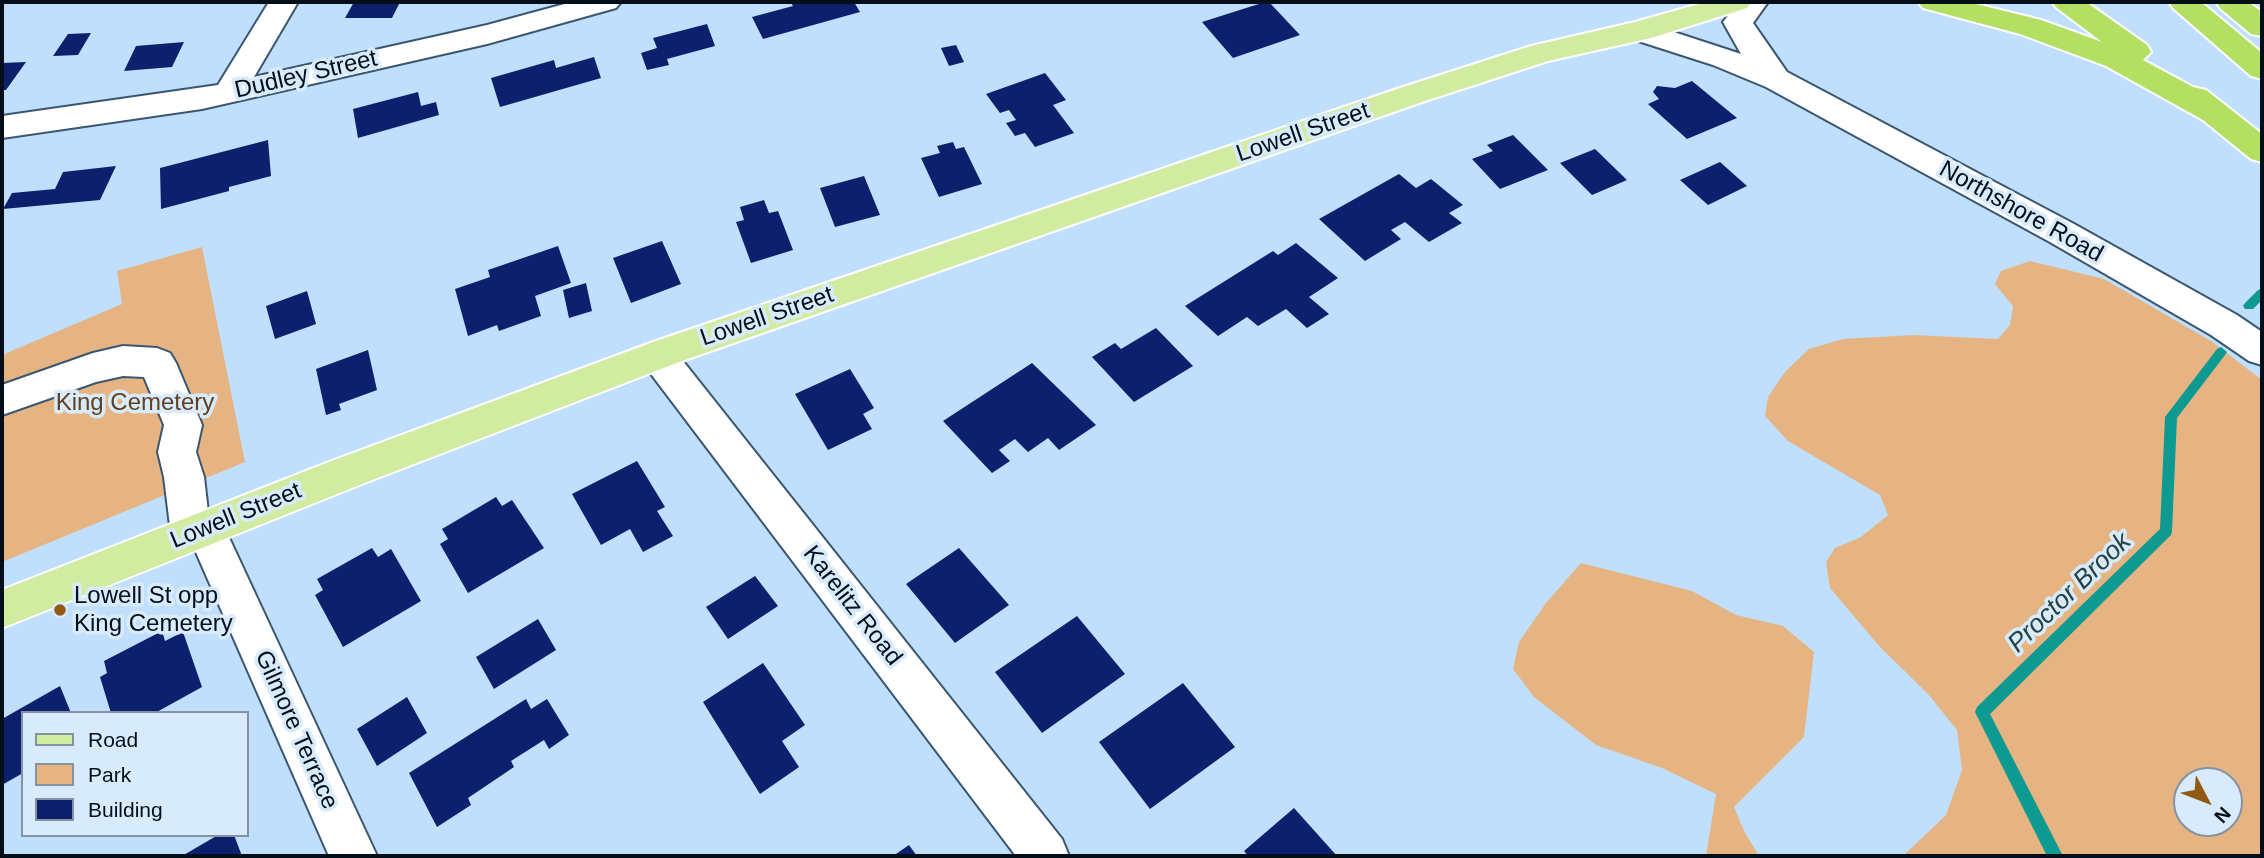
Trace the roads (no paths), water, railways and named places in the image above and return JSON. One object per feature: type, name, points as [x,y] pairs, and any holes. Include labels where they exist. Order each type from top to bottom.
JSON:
[{"type":"highway","points":[[1933,2],[2030,27],[2074,42],[2126,64],[2215,113]]},
{"type":"highway","points":[[2067,2],[2121,39],[2262,151]]},
{"type":"highway","points":[[2183,2],[2262,69]]},
{"type":"highway","points":[[2230,2],[2262,27]]},
{"type":"main road","name":"Lowell Street","points":[[1542,53],[1587,27],[1656,2]]},
{"type":"main road","name":"Lowell Street","points":[[2,609],[198,531],[658,356],[1411,94],[1542,53],[1640,31],[1737,2]]},
{"type":"street","points":[[229,93],[283,2]]},
{"type":"street","name":"Dudley Street","points":[[2,127],[202,99],[487,34],[606,2]]},
{"type":"street","name":"Northshore Road","points":[[1754,2],[1738,22],[1757,55],[1777,80]]},
{"type":"street","name":"Northshore Road","points":[[1640,31],[1724,58],[1777,80],[2062,233],[2224,325],[2262,351]]},
{"type":"street","name":"Karelitz Road","points":[[658,356],[1045,856]]},
{"type":"street","name":"Gilmore Terrace","points":[[2,400],[53,380],[103,365],[123,361],[157,363],[183,425],[177,452],[198,531],[352,856]]},
{"type":"waterway","name":"Proctor Brook","points":[[2249,306],[2262,293]]},
{"type":"waterway","name":"Proctor Brook","points":[[2055,856],[1982,712],[2166,531],[2171,417],[2221,352]]},
{"type":"place","name":"Lowell St opp King Cemetery","points":[[60,610]]},
{"type":"park label","name":"King Cemetery","points":[[135,403]]}]
